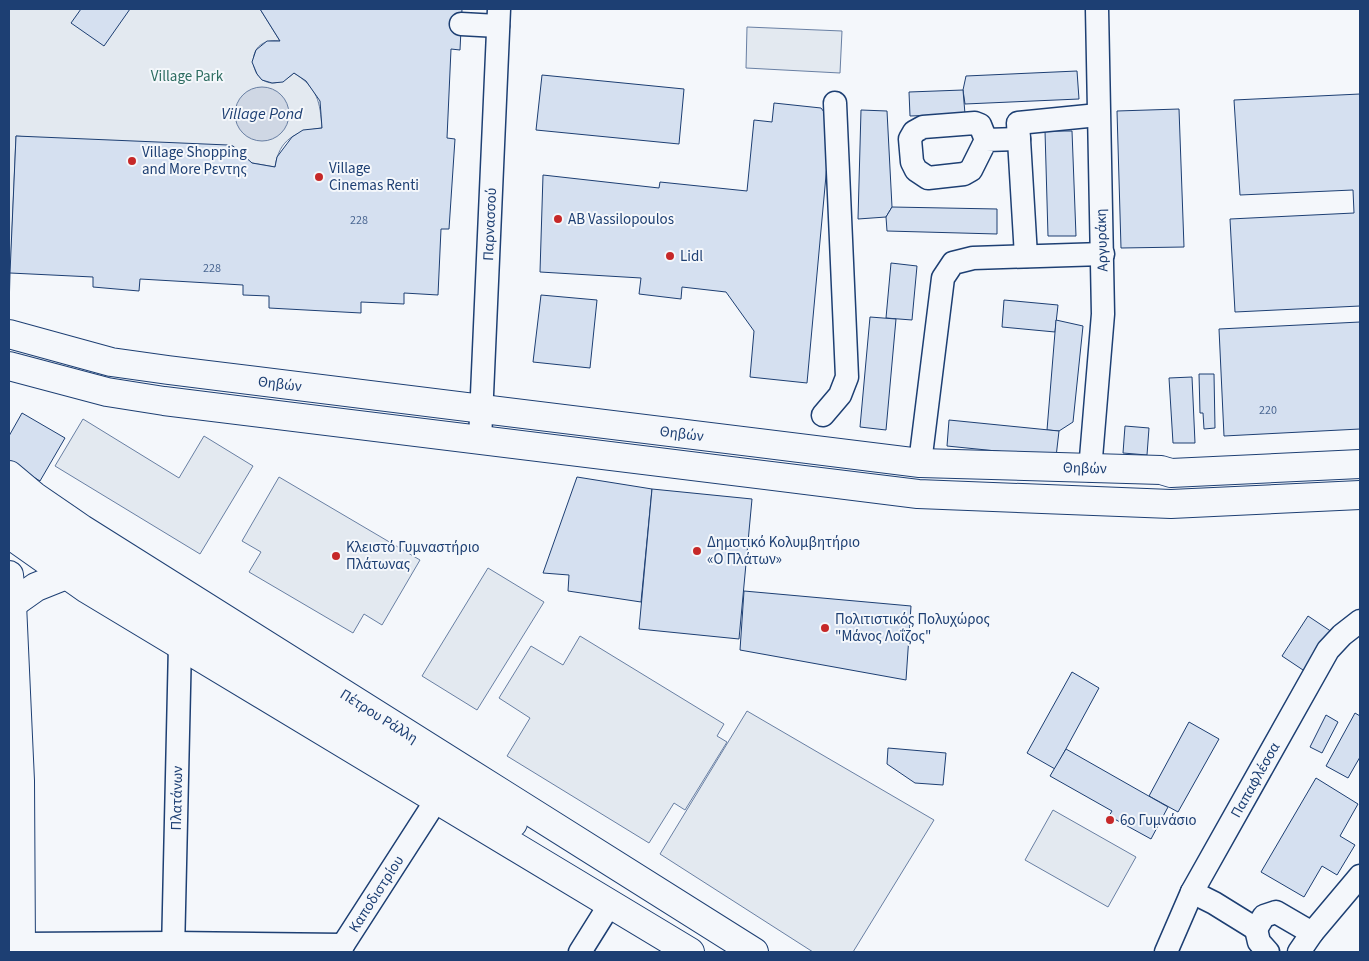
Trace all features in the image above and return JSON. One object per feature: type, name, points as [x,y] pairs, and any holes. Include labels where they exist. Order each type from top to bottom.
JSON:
[{"type":"main road","name":"Θηβών","points":[[9,334],[111,362],[920,463],[1090,470],[1161,470],[1171,473],[1360,464]]},
{"type":"main road","name":"Θηβών","points":[[9,366],[43,377],[107,392],[164,401],[918,494],[1171,504],[1360,495]]},
{"type":"main road","points":[[9,383],[23,378],[43,377]]},
{"type":"main road","name":"Πέτρου Ράλλη","points":[[9,475],[34,496],[82,529],[754,952]]},
{"type":"main road","name":"Πέτρου Ράλλη","points":[[9,502],[67,549],[106,576],[620,888],[746,952]]},
{"type":"main road","points":[[9,534],[66,575],[180,645],[690,952]]},
{"type":"main road","points":[[9,575],[12,604],[12,700],[20,781],[21,948]]},
{"type":"main road","points":[[12,604],[36,586],[66,575]]},
{"type":"street","name":"Αργυράκη","points":[[1090,470],[1104,314],[1097,9]]},
{"type":"street","points":[[461,24],[499,17]]},
{"type":"street","name":"Παρνασσού","points":[[480,440],[499,17]]},
{"type":"street","points":[[823,416],[840,395],[847,377],[834,103]]},
{"type":"street","points":[[1026,256],[1018,123],[1098,115]]},
{"type":"street","points":[[986,140],[1019,139]]},
{"type":"street","points":[[920,463],[943,278],[953,263],[973,258],[1103,254]]},
{"type":"street","name":"Παπαφλέσσα","points":[[1166,952],[1192,892],[1328,650],[1342,635],[1360,621]]},
{"type":"street","name":"Πλατάνων","points":[[173,947],[180,645]]},
{"type":"street","name":"Καποδιστρίου","points":[[21,948],[349,948],[436,800]]},
{"type":"street","points":[[1299,952],[1312,933],[1360,876]]},
{"type":"street","points":[[1192,892],[1256,929]]},
{"type":"street","points":[[580,952],[610,904]]},
{"type":"street","points":[[1268,952],[1259,942],[1256,929],[1264,916],[1276,912],[1312,933]]},
{"type":"green space","name":"Village Park","points":[[9,9],[260,9],[280,41],[266,42],[257,49],[253,58],[254,68],[259,77],[268,82],[280,82],[294,73],[308,84],[319,103],[322,128],[304,131],[290,138],[280,150],[275,167],[252,163],[242,156],[16,136],[9,304]]},
{"type":"green space","points":[[747,27],[842,31],[840,73],[746,68]]},
{"type":"green space","points":[[83,419],[179,478],[204,436],[253,466],[200,554],[55,466]]},
{"type":"green space","name":"Κλειστό Γυμναστήριο Πλάτωνας","points":[[279,477],[420,560],[382,625],[364,614],[353,633],[249,572],[261,552],[242,541]]},
{"type":"green space","points":[[488,568],[544,602],[477,710],[422,676]]},
{"type":"green space","points":[[580,636],[724,724],[717,736],[727,742],[685,810],[674,803],[649,843],[507,756],[530,718],[499,698],[531,646],[563,665]]},
{"type":"green space","points":[[747,711],[934,820],[853,952],[813,952],[660,854]]},
{"type":"green space","points":[[1053,810],[1136,857],[1108,907],[1025,860]]},
{"type":"water","name":"Village Pond","points":[[262,87],[272,89],[281,95],[287,104],[289,114],[287,124],[281,133],[272,139],[262,141],[252,139],[243,133],[237,124],[235,114],[237,104],[243,95],[252,89]]},
{"type":"building","points":[[81,9],[130,9],[104,46],[71,23]]},
{"type":"building","name":"Village Shopping and More Ρεντης","points":[[260,9],[462,9],[460,50],[451,49],[447,138],[455,139],[449,229],[441,229],[438,295],[404,293],[404,304],[361,302],[361,313],[269,308],[269,296],[243,295],[243,285],[140,279],[139,291],[93,287],[93,277],[10,273],[16,136],[228,145],[233,146],[252,163],[275,167],[277,157],[292,137],[303,130],[322,128],[320,101],[306,81],[294,73],[283,82],[272,83],[262,80],[257,74],[252,62],[256,50],[267,41],[280,41]]},
{"type":"building","points":[[1077,71],[1079,99],[965,104],[963,90],[966,76]]},
{"type":"building","points":[[542,75],[684,89],[679,144],[536,130]]},
{"type":"building","points":[[963,90],[965,114],[910,116],[909,92]]},
{"type":"building","points":[[1360,94],[1360,306],[1235,312],[1230,219],[1354,213],[1353,190],[1240,195],[1234,100]]},
{"type":"building","points":[[774,103],[821,108],[831,121],[807,383],[750,377],[754,331],[726,292],[682,287],[681,299],[639,294],[641,278],[540,272],[543,175],[659,188],[660,182],[747,191],[754,120],[772,122]]},
{"type":"building","points":[[1179,109],[1184,247],[1121,248],[1117,111]]},
{"type":"building","points":[[861,110],[887,111],[892,207],[886,217],[858,219]]},
{"type":"building","points":[[1045,131],[1072,131],[1076,236],[1048,236]]},
{"type":"building","points":[[892,207],[997,209],[997,234],[887,231],[886,217]]},
{"type":"building","points":[[891,263],[917,266],[912,320],[886,318]]},
{"type":"building","points":[[541,295],[597,300],[590,368],[533,362]]},
{"type":"building","points":[[1004,300],[1058,305],[1055,332],[1002,327]]},
{"type":"building","points":[[870,317],[896,319],[886,430],[860,427]]},
{"type":"building","points":[[1056,320],[1083,326],[1073,422],[1059,431],[1047,430]]},
{"type":"building","points":[[1360,322],[1360,429],[1224,436],[1219,329]]},
{"type":"building","points":[[1199,374],[1214,374],[1215,428],[1204,429],[1203,413],[1200,413]]},
{"type":"building","points":[[1192,377],[1195,443],[1173,443],[1169,378]]},
{"type":"building","points":[[22,413],[65,438],[40,481],[9,462],[9,436]]},
{"type":"building","points":[[949,420],[1059,431],[1056,457],[947,446]]},
{"type":"building","points":[[1125,426],[1149,428],[1147,455],[1123,453]]},
{"type":"building","points":[[577,477],[652,489],[641,602],[568,591],[569,575],[543,573]]},
{"type":"building","name":"Δημοτικό Κολυμβητήριο «Ο Πλάτων»","points":[[652,489],[752,499],[739,639],[639,629]]},
{"type":"building","name":"Πολιτιστικός Πολυχώρος \"Μάνος Λοΐζος\"","points":[[744,591],[911,606],[906,680],[740,650]]},
{"type":"building","points":[[1308,616],[1332,632],[1306,672],[1282,656]]},
{"type":"building","points":[[1072,672],[1099,688],[1055,769],[1027,753]]},
{"type":"building","points":[[1355,713],[1360,716],[1360,757],[1348,778],[1326,766]]},
{"type":"building","points":[[1326,715],[1338,722],[1322,753],[1310,747]]},
{"type":"building","points":[[1189,722],[1219,739],[1178,812],[1149,796]]},
{"type":"building","points":[[888,748],[946,753],[943,785],[915,783],[887,764]]},
{"type":"building","points":[[1066,749],[1168,807],[1151,839],[1109,816],[1112,811],[1050,776]]},
{"type":"building","points":[[1316,778],[1358,804],[1340,836],[1355,845],[1337,875],[1322,866],[1304,897],[1261,872]]},
{"type":"place","name":"Village Shopping and More Ρεντης","points":[[132,161]]},
{"type":"place","name":"Village Cinemas Renti","points":[[319,177]]},
{"type":"place","name":"AB Vassilopoulos","points":[[558,219]]},
{"type":"place","name":"Lidl","points":[[670,256]]},
{"type":"place","name":"Δημοτικό Κολυμβητήριο «Ο Πλάτων»","points":[[697,551]]},
{"type":"place","name":"Κλειστό Γυμναστήριο Πλάτωνας","points":[[336,556]]},
{"type":"place","name":"Πολιτιστικός Πολυχώρος \"Μάνος Λοΐζος\"","points":[[825,628]]},
{"type":"place","name":"6ο Γυμνάσιο","points":[[1110,820]]}]
